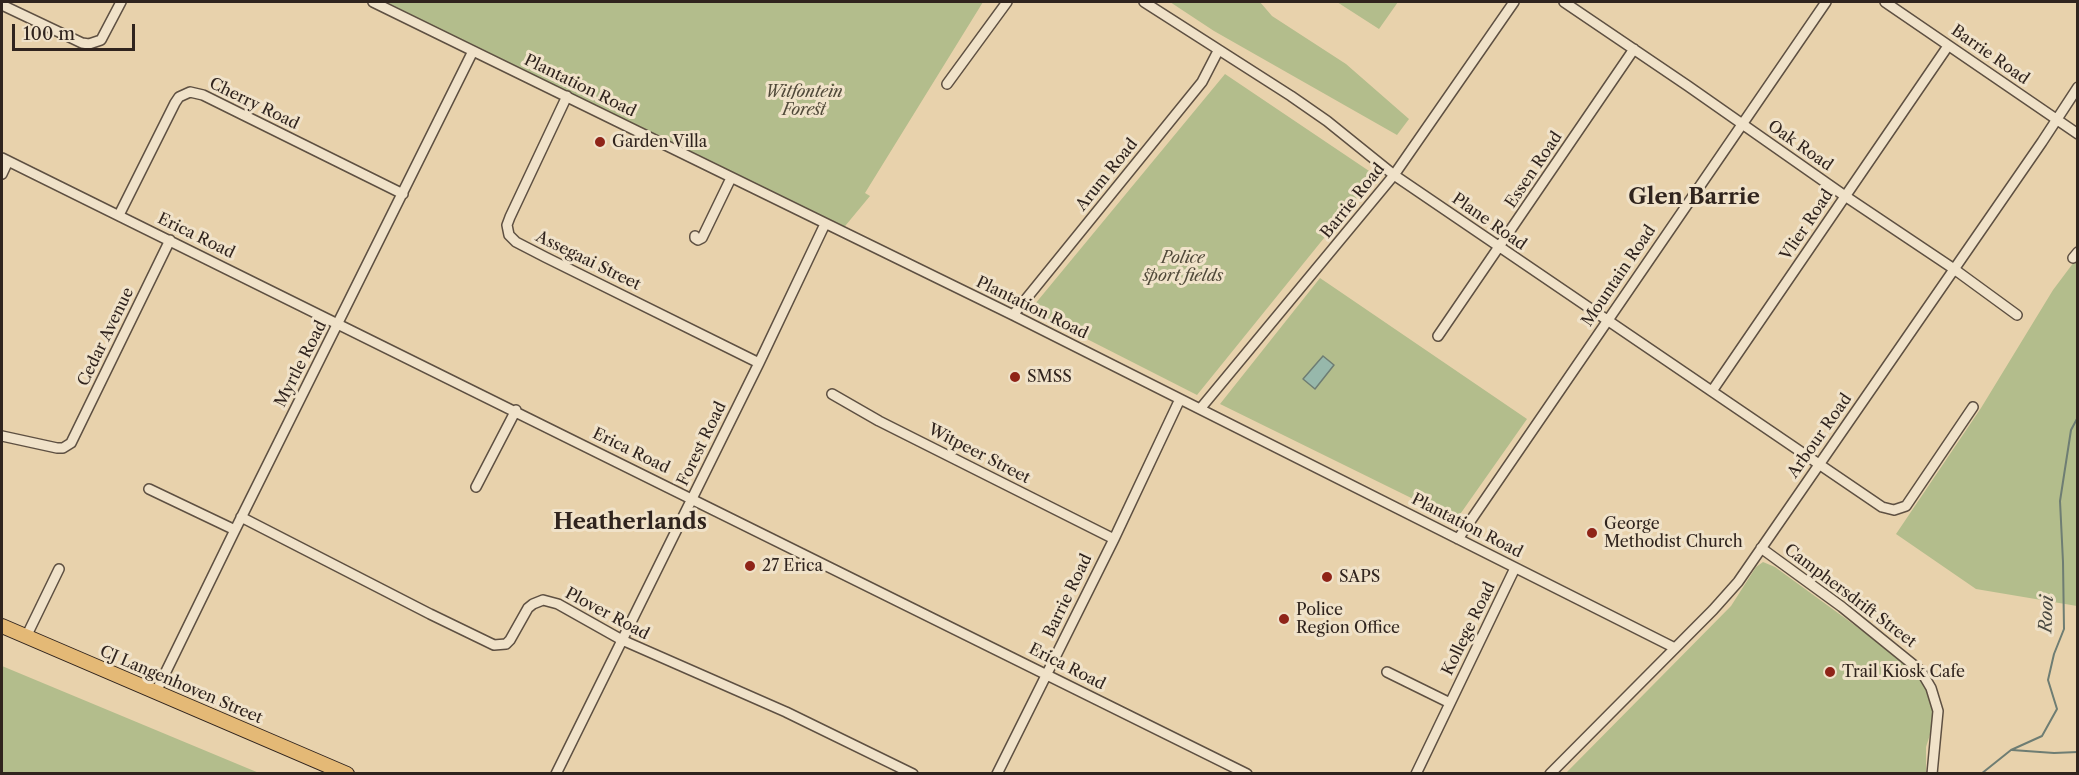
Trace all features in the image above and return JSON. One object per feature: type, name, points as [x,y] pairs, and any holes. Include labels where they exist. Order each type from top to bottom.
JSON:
[{"type":"highway","name":"CJ Langenhoven Street","points":[[2,626],[347,774]]},
{"type":"street","points":[[2,5],[82,43],[89,44],[100,40],[121,2]]},
{"type":"street","name":"Plantation Road","points":[[373,2],[1013,315],[1675,648]]},
{"type":"street","points":[[947,84],[1007,2]]},
{"type":"street","name":"Plane Road","points":[[1144,2],[1291,96],[1327,121],[1394,175],[1882,507],[1894,510],[1906,506],[1973,406]]},
{"type":"street","name":"Barrie Road","points":[[1200,409],[1394,175],[1514,2]]},
{"type":"street","name":"Oak Road","points":[[1564,2],[2018,315]]},
{"type":"street","name":"Mountain Road","points":[[1458,539],[1826,2]]},
{"type":"street","name":"Barrie Road","points":[[1885,2],[1902,6],[1948,46],[2078,134]]},
{"type":"street","name":"Vlier Road","points":[[1712,392],[1948,46]]},
{"type":"street","name":"Essen Road","points":[[1438,336],[1634,49]]},
{"type":"street","name":"Myrtle Road","points":[[156,692],[473,51]]},
{"type":"street","name":"Arum Road","points":[[1013,315],[1202,82],[1218,51]]},
{"type":"street","name":"Arbour Road","points":[[1550,774],[1725,597],[2078,87]]},
{"type":"street","name":"Cherry Road","points":[[119,215],[175,103],[179,97],[190,92],[203,95],[403,194]]},
{"type":"street","name":"Assegaai Street","points":[[567,96],[510,217],[507,225],[509,236],[545,257],[759,363]]},
{"type":"street","points":[[2,174],[5,159]]},
{"type":"street","name":"Erica Road","points":[[5,159],[516,410],[1247,774]]},
{"type":"street","points":[[695,236],[699,240],[702,238],[731,178]]},
{"type":"street","name":"Forest Road","points":[[556,774],[825,224]]},
{"type":"street","name":"Cedar Avenue","points":[[2,436],[52,448],[63,448],[74,439],[170,240]]},
{"type":"street","name":"Witpeer Street","points":[[832,394],[899,431],[1114,539]]},
{"type":"street","name":"Barrie Road","points":[[997,774],[1114,539],[1180,399]]},
{"type":"street","points":[[476,487],[516,410]]},
{"type":"street","points":[[149,489],[235,530]]},
{"type":"street","name":"Plover Road","points":[[241,517],[488,643],[499,645],[510,640],[528,608],[533,604],[543,600],[558,604],[622,640],[786,712],[913,774]]},
{"type":"street","name":"Camphersdrift Street","points":[[1761,548],[1921,671],[1934,694],[1938,711],[1932,774]]},
{"type":"street","name":"Kollege Road","points":[[1416,774],[1515,568]]},
{"type":"street","points":[[26,637],[59,569]]},
{"type":"street","name":"Kollege Road","points":[[1387,672],[1450,703]]},
{"type":"green space","name":"Witfontein Forest","points":[[382,2],[983,2],[865,193],[870,196],[841,231]]},
{"type":"green space","points":[[1170,2],[1260,2],[1272,16],[1346,64],[1409,119],[1397,135],[1214,31]]},
{"type":"green space","points":[[1337,2],[1398,2],[1379,29]]},
{"type":"green space","name":"Police sport fields","points":[[1225,74],[1375,175],[1197,395],[1030,310]]},
{"type":"green space","points":[[2077,258],[2077,606],[1976,589],[1896,534],[1981,408],[2053,290]]},
{"type":"green space","points":[[1320,278],[1527,419],[1456,520],[1220,404]]},
{"type":"green space","points":[[1763,562],[1775,567],[1916,670],[1932,695],[1934,722],[1926,747],[1926,773],[1565,774],[1731,606],[1756,567]]},
{"type":"green space","points":[[2,666],[259,773],[2,773]]},
{"type":"shaded area","points":[[1323,356],[1334,365],[1315,389],[1303,379]]},
{"type":"waterway","name":"Rooi","points":[[1981,774],[2011,750],[2042,736],[2057,709],[2048,680],[2054,654],[2064,629],[2060,501],[2071,430],[2078,417]]},
{"type":"waterway","points":[[2012,750],[2078,752]]},
{"type":"place","name":"Garden Villa","points":[[600,142]]},
{"type":"place","name":"SMSS","points":[[1015,377]]},
{"type":"place","name":"George Methodist Church","points":[[1592,533]]},
{"type":"place","name":"27 Erica","points":[[750,566]]},
{"type":"place","name":"SAPS","points":[[1327,577]]},
{"type":"place","name":"Police Region Office","points":[[1284,619]]},
{"type":"place","name":"Trail Kiosk Cafe","points":[[1830,672]]},
{"type":"district","name":"Glen Barrie","points":[[1694,198]]},
{"type":"district","name":"Heatherlands","points":[[630,523]]}]
